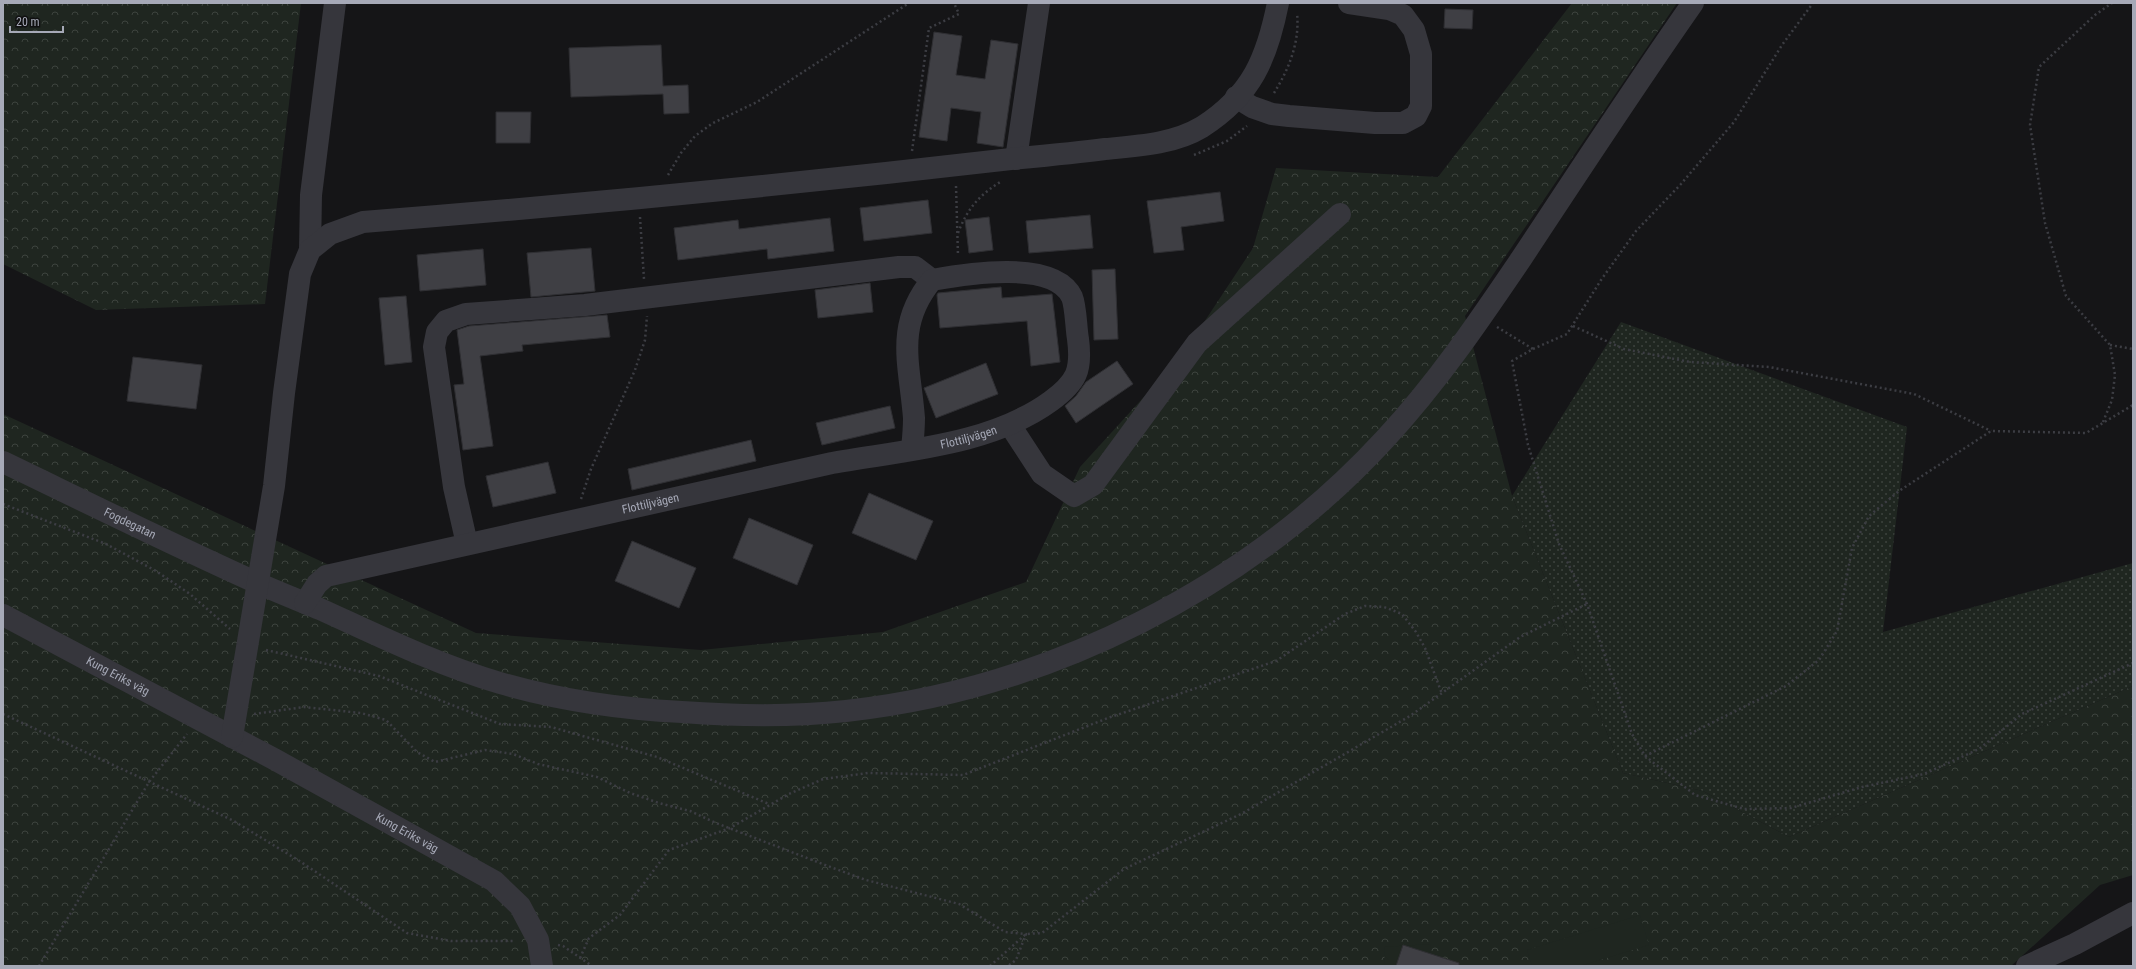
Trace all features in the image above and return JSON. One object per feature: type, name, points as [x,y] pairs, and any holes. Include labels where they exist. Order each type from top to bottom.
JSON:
[{"type":"street","points":[[232,737],[274,486],[284,393],[300,274],[310,250],[312,196],[334,3]]},
{"type":"street","points":[[1016,159],[1038,3]]},
{"type":"street","points":[[310,250],[330,234],[363,222],[660,195],[1016,159],[1147,144],[1177,138],[1202,127],[1248,85],[1261,65],[1270,40],[1278,3]]},
{"type":"street","points":[[1236,97],[1252,107],[1272,114],[1289,116],[1375,123],[1403,123],[1416,116],[1421,106],[1421,54],[1414,30],[1403,15],[1389,9],[1349,3]]},
{"type":"street","name":"Fogdegatan","points":[[3,462],[258,583],[453,668],[498,683],[542,694],[604,705],[723,715],[785,715],[843,712],[898,704],[966,688],[1020,672],[1098,642],[1136,625],[1197,592],[1250,558],[1295,524],[1384,441],[1449,363],[1483,315],[1693,3]]},
{"type":"street","points":[[1010,425],[1042,474],[1074,496],[1093,485],[1197,343],[1340,214]]},
{"type":"street","points":[[467,544],[454,487],[434,347],[437,332],[446,321],[466,314],[585,305],[899,266],[915,267],[932,280],[921,293],[912,312],[906,358],[914,420],[912,449]]},
{"type":"street","name":"Flottiljvägen","points":[[305,603],[317,584],[326,576],[832,463],[912,449],[991,432],[1010,425],[1052,401],[1072,382],[1079,369],[1080,354],[1072,298],[1066,288],[1051,279],[1029,272],[959,275],[932,280]]},
{"type":"street","name":"Kung Eriks väg","points":[[3,615],[232,737],[494,881],[520,906],[538,940],[542,966]]},
{"type":"street","points":[[2027,966],[2075,944],[2133,913]]},
{"type":"path","points":[[660,195],[670,170],[695,136],[713,123],[757,102],[909,3]]},
{"type":"path","points":[[909,170],[929,28],[959,14],[954,3]]},
{"type":"path","points":[[1813,3],[1782,45],[1734,122],[1680,184],[1636,231],[1601,280],[1568,334],[1533,348],[1512,361],[1528,445],[1559,544],[1587,604],[1632,734],[1645,756],[1695,795],[1744,809],[1791,808],[1862,787],[1924,774],[1978,749],[2022,714],[2133,663]]},
{"type":"path","points":[[2103,423],[2112,400],[2115,375],[2110,345],[2066,296],[2045,223],[2030,125],[2039,68],[2095,15],[2112,3]]},
{"type":"path","points":[[958,233],[964,217],[975,201],[990,188],[1008,177],[1016,159]]},
{"type":"path","points":[[956,182],[959,275]]},
{"type":"path","points":[[576,520],[580,502],[591,469],[638,362],[645,340],[647,315],[639,214]]},
{"type":"path","points":[[1483,315],[1500,330],[1533,348]]},
{"type":"path","points":[[1573,326],[1624,349],[1690,362],[1769,367],[1914,394],[1991,431],[2086,432],[2133,405]]},
{"type":"path","points":[[2110,345],[2133,349]]},
{"type":"path","points":[[1645,756],[1786,686],[1819,660],[1837,631],[1852,548],[1869,516],[1899,491],[1991,431]]},
{"type":"path","points":[[3,504],[106,544],[156,571],[190,594],[247,643],[261,649],[379,676],[500,724],[551,727],[657,757],[770,804]]},
{"type":"path","points":[[236,714],[263,714],[304,707],[362,713],[386,720],[417,752],[435,762],[485,750],[513,754],[538,764],[597,777],[630,792],[659,803],[690,811],[730,828],[866,880],[959,904],[1005,932],[1042,934],[1124,869],[1241,814],[1410,716],[1520,637],[1587,604]]},
{"type":"path","points":[[580,958],[590,938],[620,915],[669,850],[730,828],[789,794],[823,779],[868,773],[963,775],[1108,718],[1276,661],[1345,614],[1365,606],[1384,607],[1402,614],[1416,632],[1424,648],[1442,694]]},
{"type":"path","points":[[3,714],[232,820],[298,860],[407,933],[451,941],[538,940],[563,946],[592,966]]},
{"type":"path","points":[[39,966],[149,782],[198,720]]},
{"type":"path","points":[[990,966],[1026,934]]},
{"type":"path","points":[[1008,966],[1016,960],[1026,934]]},
{"type":"green space","points":[[3,3],[301,3],[265,304],[96,310],[3,264]]},
{"type":"green space","points":[[1572,3],[1677,3],[1465,316],[1512,496],[1623,773],[1703,791],[1789,837],[2133,686],[2133,875],[2100,885],[2011,966],[3,966],[3,414],[476,633],[701,650],[883,632],[1026,582],[1080,467],[1183,354],[1253,248],[1276,168],[1438,177]]},
{"type":"green space","points":[[1621,322],[1907,427],[1883,632],[2133,563],[2133,686],[1789,837],[1703,791],[1623,773],[1512,496]]},
{"type":"green space","points":[[1640,915],[1649,945],[1580,966],[1532,966],[1527,950]]},
{"type":"green space","points":[[1430,944],[1431,966],[1385,966],[1384,947]]},
{"type":"building","points":[[1445,9],[1473,10],[1472,29],[1444,28]]},
{"type":"building","points":[[934,32],[962,36],[956,75],[985,79],[991,40],[1018,44],[1003,147],[977,143],[981,112],[951,108],[947,141],[919,137]]},
{"type":"building","points":[[661,45],[663,86],[688,85],[689,113],[664,114],[663,94],[571,97],[569,48]]},
{"type":"building","points":[[496,112],[531,112],[530,143],[496,143]]},
{"type":"building","points":[[1220,192],[1224,221],[1181,227],[1184,250],[1154,253],[1147,201]]},
{"type":"building","points":[[928,200],[932,233],[864,241],[860,208]]},
{"type":"building","points":[[1090,215],[1093,248],[1029,253],[1026,221]]},
{"type":"building","points":[[989,217],[993,250],[969,253],[965,220]]},
{"type":"building","points":[[830,218],[834,251],[768,259],[767,249],[678,260],[674,228],[738,220],[739,229]]},
{"type":"building","points":[[591,248],[595,291],[531,297],[527,253]]},
{"type":"building","points":[[483,249],[486,285],[420,291],[417,255]]},
{"type":"building","points":[[1115,269],[1118,339],[1094,340],[1092,270]]},
{"type":"building","points":[[870,283],[873,312],[818,318],[815,290]]},
{"type":"building","points":[[1001,287],[1002,298],[1052,294],[1060,362],[1031,366],[1027,321],[940,328],[938,293]]},
{"type":"building","points":[[406,296],[412,362],[385,365],[379,298]]},
{"type":"building","points":[[607,315],[610,337],[522,345],[523,351],[480,356],[493,446],[463,450],[454,385],[464,384],[457,330],[469,326]]},
{"type":"building","points":[[133,357],[202,365],[196,409],[127,401]]},
{"type":"building","points":[[1117,361],[1133,384],[1076,423],[1065,406],[1076,396],[1086,382]]},
{"type":"building","points":[[986,363],[998,394],[936,418],[924,388]]},
{"type":"building","points":[[890,406],[895,428],[822,445],[816,423]]},
{"type":"building","points":[[751,440],[756,461],[632,490],[628,469]]},
{"type":"building","points":[[548,462],[556,493],[493,507],[486,476]]},
{"type":"building","points":[[869,493],[933,521],[916,560],[852,533]]},
{"type":"building","points":[[749,518],[813,545],[797,585],[733,558]]},
{"type":"building","points":[[632,541],[696,568],[679,608],[615,581]]},
{"type":"building","points":[[1403,945],[1459,963],[1459,966],[1396,966]]}]
